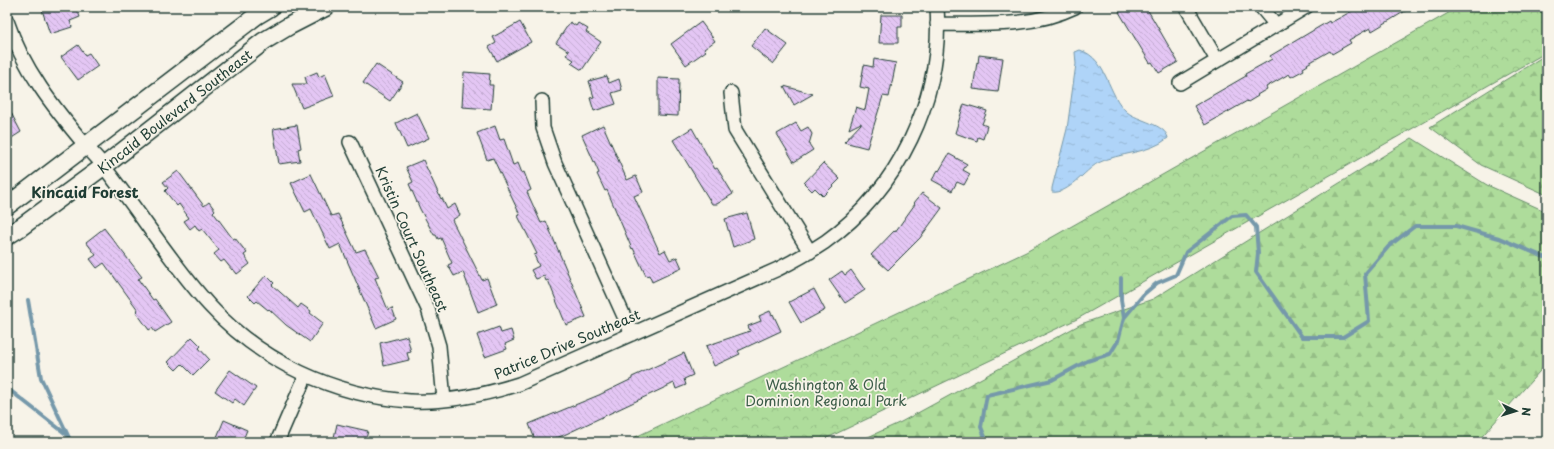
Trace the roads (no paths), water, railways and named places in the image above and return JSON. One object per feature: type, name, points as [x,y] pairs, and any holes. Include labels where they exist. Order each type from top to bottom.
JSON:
[{"type":"street","name":"Kincaid Boulevard Southeast","points":[[7,206],[256,16],[271,7]]},
{"type":"street","name":"Kincaid Boulevard Southeast","points":[[7,236],[21,228],[104,166],[264,41],[326,7]]},
{"type":"street","name":"Patrice Drive Southeast","points":[[7,21],[23,59],[37,84],[86,146],[104,166],[209,305],[231,327],[279,362],[306,376],[340,388],[369,395],[410,401],[444,400],[482,395],[519,384],[778,269],[810,252],[840,230],[868,204],[891,174],[918,124],[929,88],[936,51],[937,7]]},
{"type":"street","points":[[937,24],[1016,24],[1040,20],[1063,13],[1075,7]]},
{"type":"street","points":[[1186,7],[1217,60]]},
{"type":"street","points":[[1261,7],[1276,24]]},
{"type":"street","points":[[1180,83],[1306,7]]},
{"type":"street","points":[[731,93],[735,130],[810,252]]},
{"type":"street","points":[[542,100],[543,128],[555,163],[632,334]]},
{"type":"street","name":"Kristin Court Southeast","points":[[350,142],[428,309],[439,346],[444,400]]},
{"type":"street","points":[[277,442],[306,376]]},
{"type":"water","points":[[1080,50],[1096,61],[1102,69],[1120,105],[1127,112],[1162,129],[1168,138],[1152,147],[1107,159],[1098,163],[1064,190],[1052,192],[1067,129],[1076,64],[1075,52]]},
{"type":"waterway","points":[[987,442],[981,427],[987,395],[1052,380],[1087,361],[1110,354],[1118,341],[1124,318],[1144,294],[1157,283],[1176,275],[1186,252],[1232,216],[1246,215],[1256,227],[1258,253],[1256,272],[1302,337],[1343,337],[1369,321],[1365,274],[1389,246],[1415,226],[1456,226],[1499,238],[1547,257]]},
{"type":"waterway","points":[[1121,278],[1121,300],[1124,318]]},
{"type":"waterway","points":[[28,300],[41,378],[71,442]]},
{"type":"waterway","points":[[7,388],[66,434]]},
{"type":"district","name":"Kincaid Forest","points":[[85,191]]},
{"type":"park label","name":"Washington & Old Dominion Regional Park","points":[[826,392]]}]
